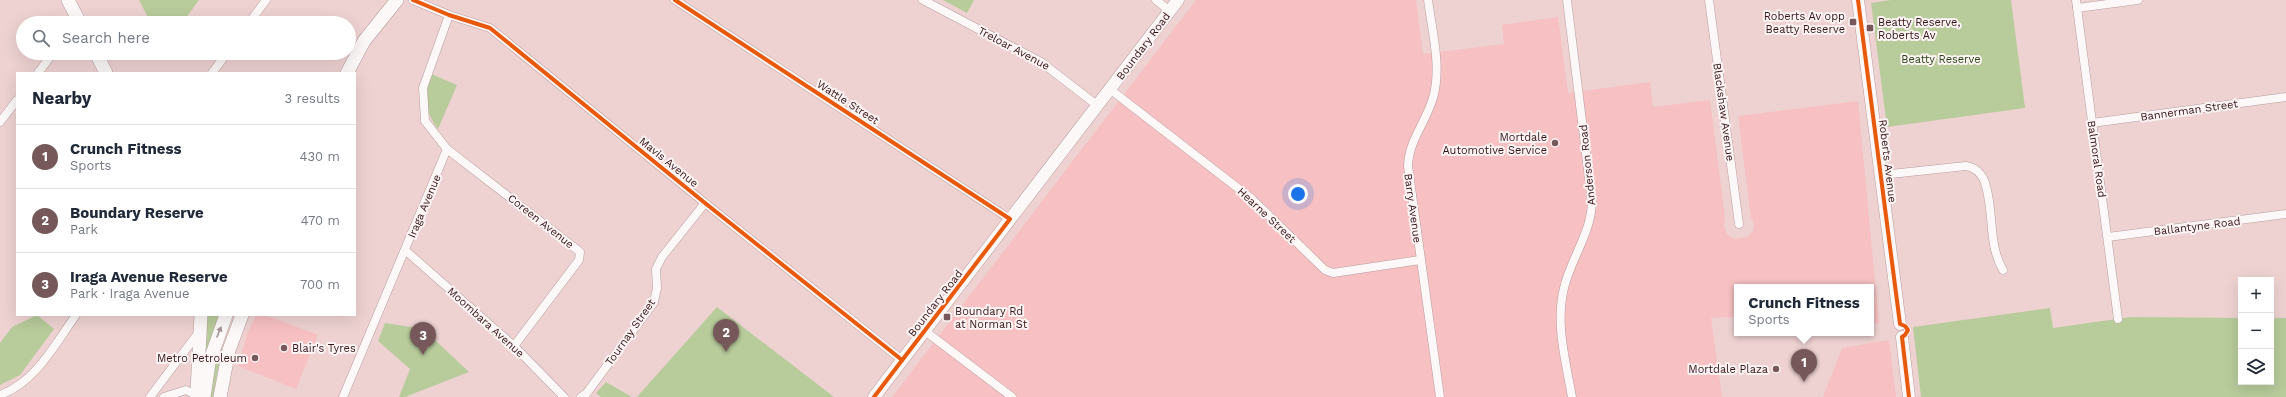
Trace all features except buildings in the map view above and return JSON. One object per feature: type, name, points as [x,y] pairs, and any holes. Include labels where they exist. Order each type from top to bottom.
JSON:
[{"type":"main road","points":[[68,0],[75,16]]},
{"type":"main road","points":[[356,56],[364,41],[397,0]]},
{"type":"main road","name":"Boundary Road","points":[[874,397],[1111,90],[1178,0]]},
{"type":"main road","name":"Roberts Avenue","points":[[1858,0],[1900,324],[1896,326],[1895,331],[1897,335],[1902,337],[1909,397]]},
{"type":"main road","points":[[100,60],[106,72]]},
{"type":"main road","points":[[348,72],[354,60]]},
{"type":"main road","points":[[199,396],[201,316]]},
{"type":"main road","points":[[199,396],[210,358],[226,316]]},
{"type":"main road","points":[[220,397],[229,350],[239,316]]},
{"type":"street","points":[[254,16],[266,0]]},
{"type":"street","name":"Mavis Avenue","points":[[413,0],[449,15],[490,28],[705,203],[902,360]]},
{"type":"street","name":"Wattle Street","points":[[675,0],[1010,219]]},
{"type":"street","name":"Treloar Avenue","points":[[923,0],[1041,62],[1098,106]]},
{"type":"street","points":[[1156,0],[1170,11]]},
{"type":"street","name":"Barry Avenue","points":[[1428,0],[1437,79],[1430,105],[1410,149],[1408,166],[1440,397]]},
{"type":"street","name":"Anderson Road","points":[[1567,0],[1592,202],[1587,233],[1571,266],[1560,305],[1560,322],[1572,397]]},
{"type":"street","name":"Blackshaw Avenue","points":[[1709,0],[1739,224]]},
{"type":"street","points":[[2076,4],[2138,0]]},
{"type":"street","name":"Balmoral Road","points":[[2076,4],[2118,319]]},
{"type":"street","points":[[447,149],[425,121],[423,88],[449,15]]},
{"type":"street","points":[[39,72],[48,60]]},
{"type":"street","points":[[213,72],[222,60]]},
{"type":"street","name":"Hearne Street","points":[[1111,90],[1252,199],[1325,270],[1333,273],[1420,260]]},
{"type":"street","name":"Bannerman Street","points":[[2092,123],[2286,97]]},
{"type":"street","points":[[0,122],[16,101]]},
{"type":"street","name":"Iraga Avenue","points":[[343,397],[447,149]]},
{"type":"street","name":"Coreen Avenue","points":[[447,149],[580,252],[579,260],[514,346]]},
{"type":"street","points":[[1881,176],[1966,166],[1973,167],[1984,180],[1994,246],[1998,261],[2003,270]]},
{"type":"street","name":"Tournay Street","points":[[581,397],[586,394],[654,302],[657,288],[656,269],[662,257],[705,203]]},
{"type":"street","name":"Ballantyne Road","points":[[2108,237],[2286,214]]},
{"type":"street","name":"Moombara Avenue","points":[[405,250],[514,346],[564,397]]},
{"type":"street","points":[[0,395],[20,386],[30,377],[75,316]]},
{"type":"street","points":[[150,397],[200,331]]},
{"type":"street","points":[[925,331],[1012,397]]},
{"type":"street","points":[[164,397],[186,390],[199,396]]},
{"type":"shaded area","points":[[1196,0],[1416,0],[1423,54],[1504,44],[1502,25],[1558,17],[1568,93],[1650,82],[1653,107],[1710,100],[1725,217],[1724,226],[1727,234],[1734,239],[1748,237],[1753,231],[1754,223],[1751,218],[1738,116],[1858,101],[1879,323],[1874,324],[1874,284],[1734,284],[1734,317],[1711,318],[1722,397],[892,397]]},
{"type":"shaded area","points":[[256,316],[268,316],[318,335],[296,389],[238,366],[247,334]]},
{"type":"shaded area","points":[[1889,340],[1896,397],[1823,397],[1842,348]]},
{"type":"green space","points":[[139,0],[199,0],[187,16],[147,16]]},
{"type":"green space","points":[[943,0],[974,0],[967,13]]},
{"type":"green space","name":"Beatty Reserve","points":[[1891,0],[2011,0],[2025,108],[1887,127],[1871,3]]},
{"type":"green space","points":[[431,74],[457,85],[438,129],[430,116],[427,103]]},
{"type":"green space","points":[[717,307],[834,397],[637,397]]},
{"type":"green space","points":[[2050,308],[2053,328],[2131,317],[2238,318],[2238,385],[2274,385],[2274,318],[2286,318],[2286,397],[1921,397],[1913,327]]},
{"type":"green space","points":[[35,316],[38,316],[54,329],[20,375],[0,385],[0,343],[12,327]]},
{"type":"green space","points":[[204,316],[220,316],[207,349],[204,349]]},
{"type":"green space","points":[[385,323],[423,329],[469,372],[405,397],[399,397],[410,369],[378,341]]},
{"type":"green space","points":[[226,325],[213,397],[208,397],[211,373]]},
{"type":"green space","points":[[606,382],[632,397],[601,397],[596,393]]},
{"type":"cycle path","points":[[413,0],[449,15],[490,28],[705,203],[902,360]]},
{"type":"cycle path","points":[[675,0],[1010,219],[874,397]]},
{"type":"cycle path","points":[[1858,0],[1900,324],[1905,326],[1908,330],[1902,337],[1909,397]]},
{"type":"place","name":"Roberts Av opp Beatty Reserve","points":[[1853,22]]},
{"type":"place","name":"Beatty Reserve, Roberts Av","points":[[1870,28]]},
{"type":"place","name":"Mortdale Automotive Service","points":[[1555,143]]},
{"type":"place","name":"Boundary Rd at Norman St","points":[[947,317]]},
{"type":"place","name":"Blair's Tyres","points":[[284,348]]},
{"type":"place","name":"Boundary Reserve","points":[[726,352]]},
{"type":"place","name":"Iraga Avenue Reserve","points":[[423,355]]},
{"type":"place","name":"Metro Petroleum","points":[[255,358]]},
{"type":"place","name":"Mortdale Plaza","points":[[1776,369]]},
{"type":"place","name":"Crunch Fitness","points":[[1804,382]]}]
